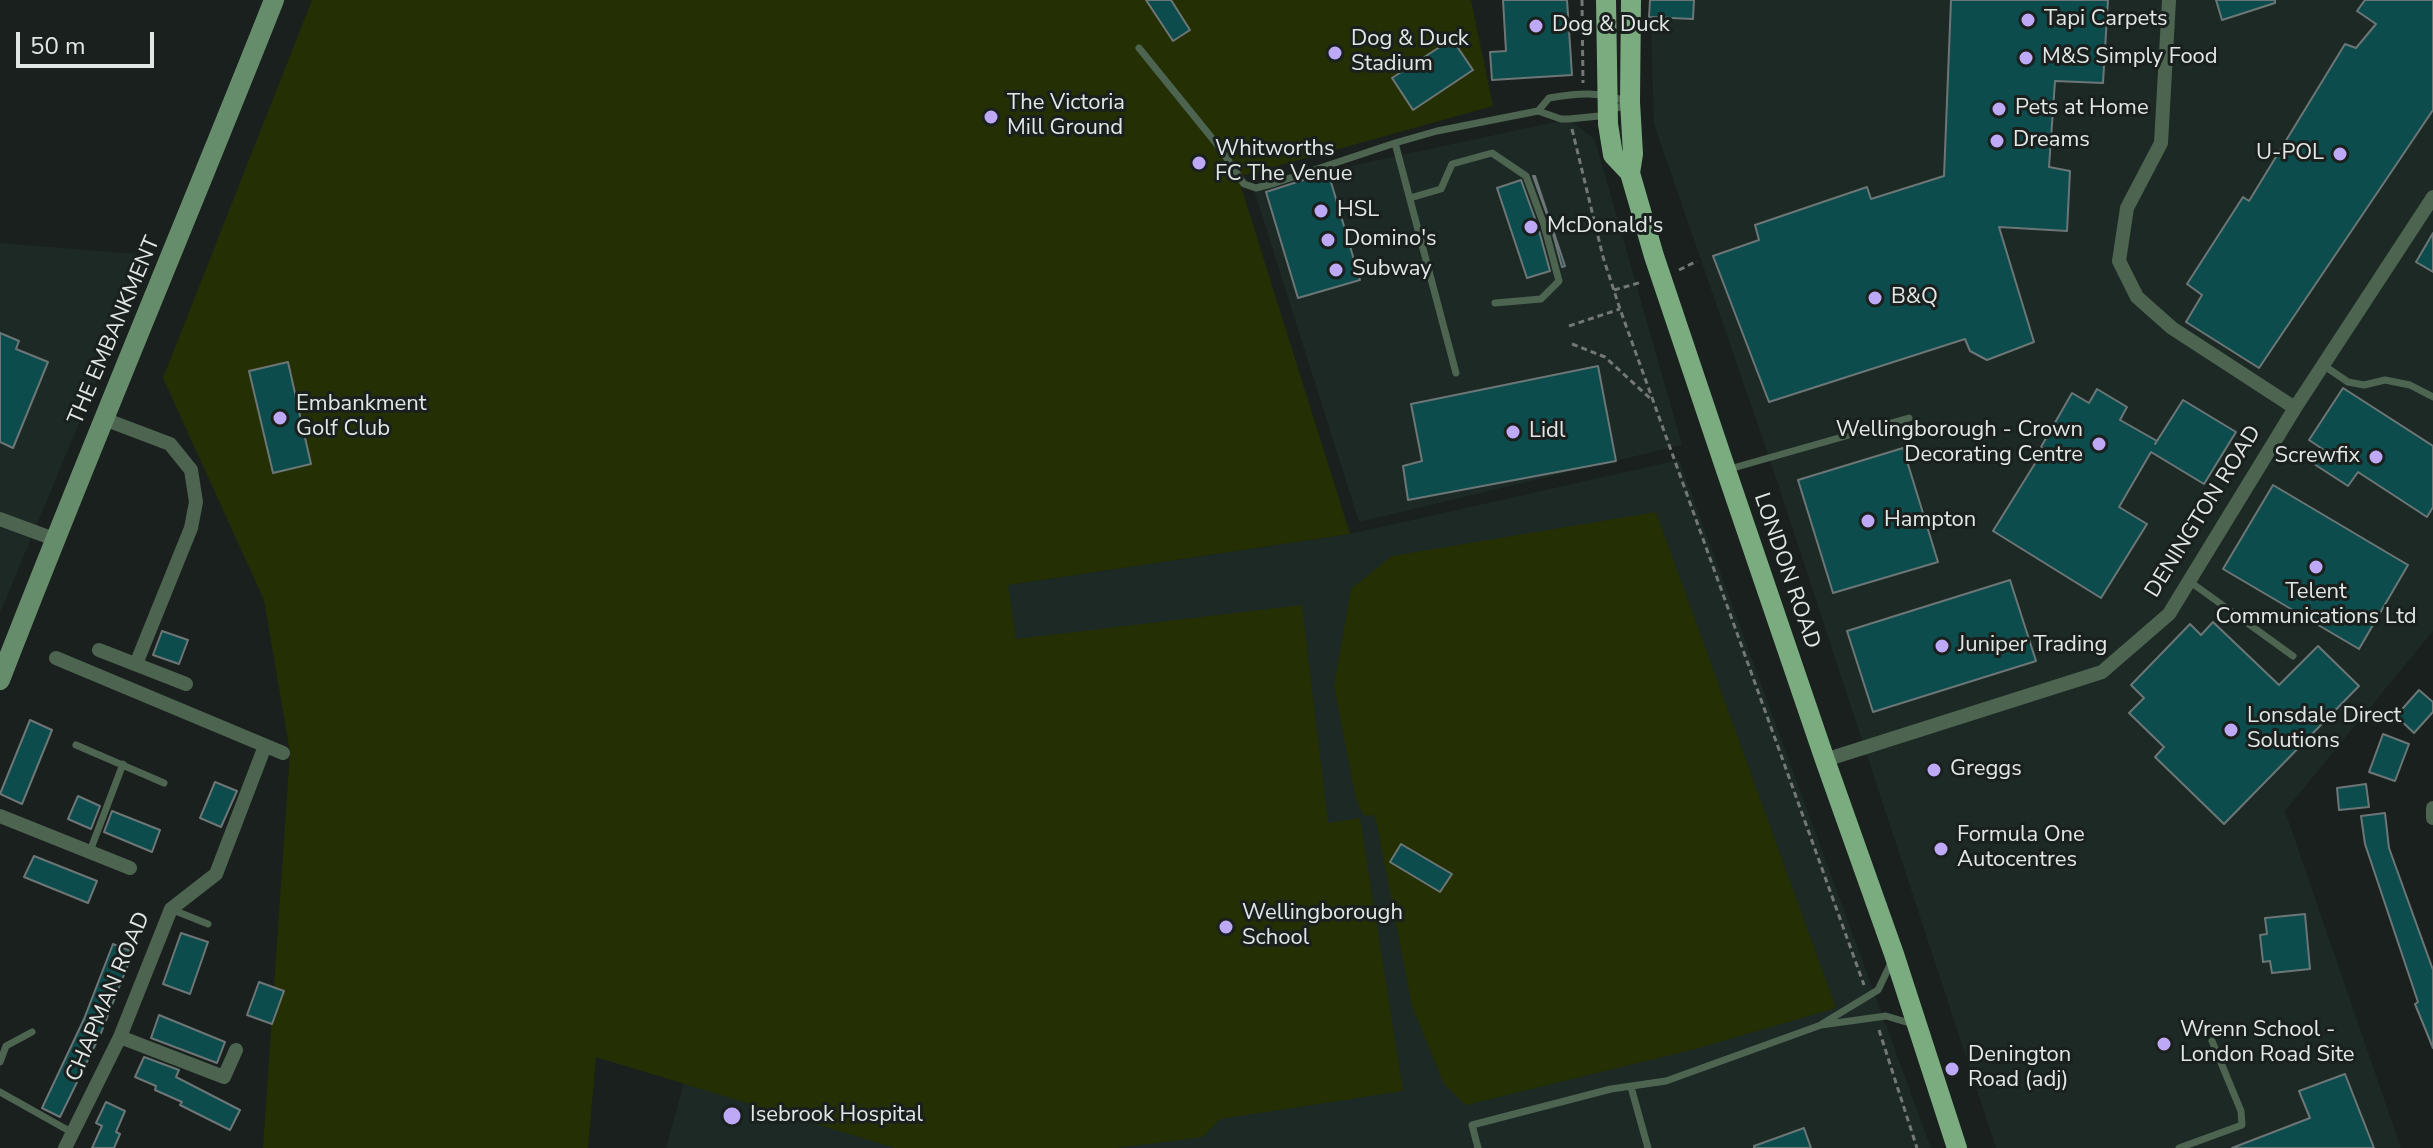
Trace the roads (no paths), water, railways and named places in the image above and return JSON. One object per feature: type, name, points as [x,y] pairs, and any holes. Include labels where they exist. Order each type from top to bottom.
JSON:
[{"type":"main road","name":"THE EMBANKMENT","points":[[0,680],[54,539],[274,0]]},
{"type":"main road","points":[[1606,0],[1607,103],[1613,155],[1630,173]]},
{"type":"main road","name":"LONDON ROAD","points":[[1631,0],[1633,154],[1630,173],[1654,256],[1894,954],[1957,1148]]},
{"type":"street","points":[[2169,0],[2161,143],[2127,208],[2119,261],[2137,297],[2172,328],[2295,408]]},
{"type":"street","name":"DENINGTON ROAD","points":[[1825,760],[2102,672],[2169,614],[2295,408],[2433,197]]},
{"type":"street","points":[[104,419],[170,444],[191,470],[196,502],[191,528],[136,664]]},
{"type":"street","points":[[0,519],[54,539]]},
{"type":"street","points":[[99,650],[186,684]]},
{"type":"street","points":[[56,658],[283,753]]},
{"type":"street","name":"CHAPMAN ROAD","points":[[65,1148],[120,1037],[171,909],[216,874],[265,746]]},
{"type":"street","points":[[2433,808],[2433,818]]},
{"type":"street","points":[[0,816],[130,868]]},
{"type":"street","points":[[120,1037],[224,1077],[236,1050]]},
{"type":"lane","points":[[1139,48],[1220,148],[1244,184],[1256,188],[1437,131],[1538,111],[1561,119],[1607,103],[1630,102]]},
{"type":"lane","points":[[1538,111],[1549,98],[1584,92],[1607,103],[1630,102]]},
{"type":"lane","points":[[1395,143],[1456,373]]},
{"type":"lane","points":[[1410,198],[1441,189],[1452,164],[1492,153],[1526,176],[1544,225],[1559,281],[1541,299],[1495,303]]},
{"type":"lane","points":[[2323,365],[2348,382],[2364,385],[2385,380],[2410,385],[2433,397]]},
{"type":"lane","points":[[1726,470],[1909,418]]},
{"type":"lane","points":[[2189,581],[2293,656]]},
{"type":"lane","points":[[76,745],[164,783]]},
{"type":"lane","points":[[89,853],[123,764]]},
{"type":"lane","points":[[171,909],[208,924]]},
{"type":"lane","points":[[1478,1148],[1472,1125],[1611,1089],[1666,1081],[1821,1025],[1878,990],[1894,954]]},
{"type":"lane","points":[[1821,1025],[1886,1016],[1919,1028]]},
{"type":"lane","points":[[0,1062],[6,1046],[32,1032]]},
{"type":"lane","points":[[2179,1148],[2242,1125],[2241,1111],[2212,1041]]},
{"type":"lane","points":[[1631,1087],[1648,1148]]},
{"type":"lane","points":[[0,1092],[73,1133]]},
{"type":"place","name":"Tapi Carpets","points":[[2028,20]]},
{"type":"place","name":"Dog & Duck","points":[[1536,26]]},
{"type":"place","name":"Dog & Duck Stadium","points":[[1335,53]]},
{"type":"place","name":"M&S Simply Food","points":[[2026,58]]},
{"type":"place","name":"Pets at Home","points":[[1999,109]]},
{"type":"place","name":"The Victoria Mill Ground","points":[[991,117]]},
{"type":"place","name":"Dreams","points":[[1997,141]]},
{"type":"place","name":"U-POL","points":[[2340,154]]},
{"type":"place","name":"Whitworths FC The Venue","points":[[1199,163]]},
{"type":"place","name":"HSL","points":[[1321,211]]},
{"type":"place","name":"McDonald's","points":[[1531,227]]},
{"type":"place","name":"Domino's","points":[[1328,240]]},
{"type":"place","name":"Subway","points":[[1336,270]]},
{"type":"place","name":"B&Q","points":[[1875,298]]},
{"type":"place","name":"Embankment Golf Club","points":[[280,418]]},
{"type":"place","name":"Lidl","points":[[1513,432]]},
{"type":"place","name":"Wellingborough - Crown Decorating Centre","points":[[2099,444]]},
{"type":"place","name":"Screwfix","points":[[2376,457]]},
{"type":"place","name":"Hampton","points":[[1868,521]]},
{"type":"place","name":"Telent Communications Ltd","points":[[2316,567]]},
{"type":"place","name":"Juniper Trading","points":[[1942,646]]},
{"type":"place","name":"Lonsdale Direct Solutions","points":[[2231,730]]},
{"type":"place","name":"Greggs","points":[[1934,770]]},
{"type":"place","name":"Formula One Autocentres","points":[[1941,849]]},
{"type":"place","name":"Wellingborough School","points":[[1226,927]]},
{"type":"place","name":"Wrenn School - London Road Site","points":[[2164,1044]]},
{"type":"place","name":"Denington Road (adj)","points":[[1952,1069]]},
{"type":"place","name":"Isebrook Hospital","points":[[732,1116]]}]
